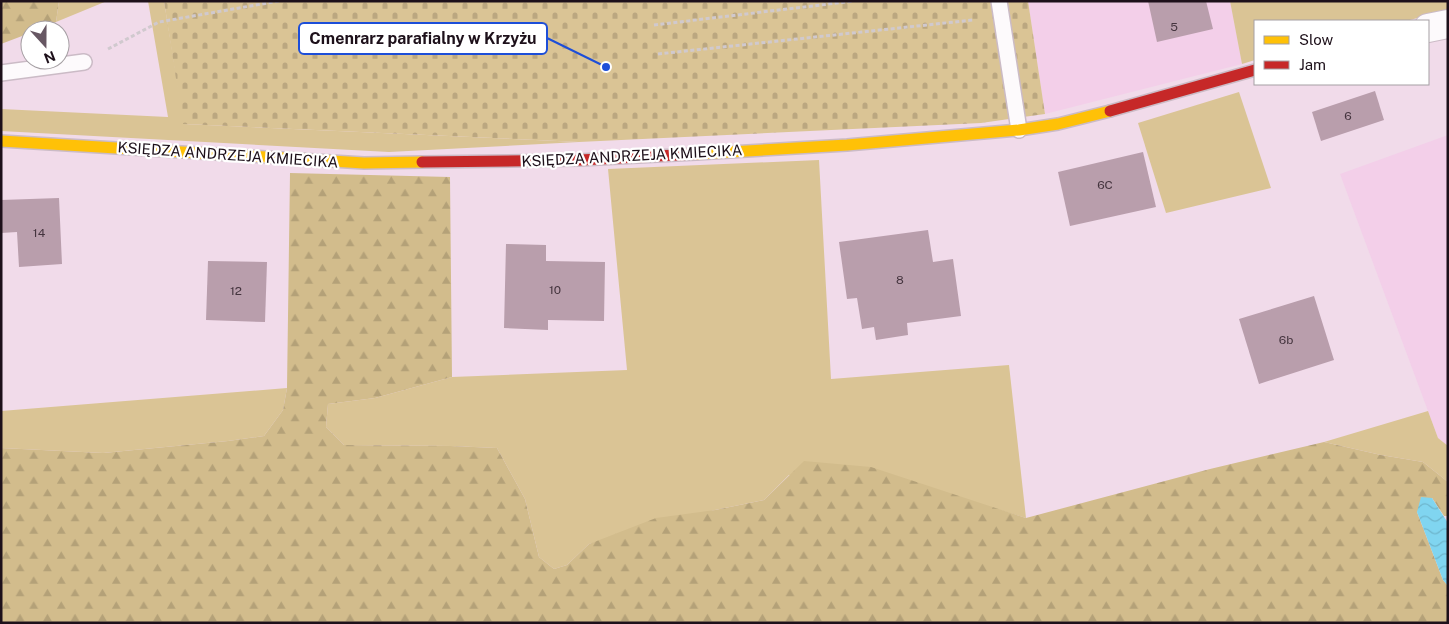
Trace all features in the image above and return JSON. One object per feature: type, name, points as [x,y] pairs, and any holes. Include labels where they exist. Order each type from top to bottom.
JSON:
[{"type":"street","points":[[1429,28],[1448,24]]},
{"type":"street","name":"KSIĘDZA ANDRZEJA KMIECIKA","points":[[1,141],[364,163],[580,160],[847,145],[1019,130],[1058,124],[1254,70]]},
{"type":"lane","points":[[999,1],[1019,130]]},
{"type":"lane","points":[[1,74],[84,62]]},
{"type":"path","points":[[84,62],[159,22],[279,1]]},
{"type":"path","points":[[654,25],[854,1]]},
{"type":"path","points":[[658,54],[1001,17]]},
{"type":"shaded area","points":[[1028,1],[1230,1],[1242,64],[1045,114]]},
{"type":"shaded area","points":[[1448,135],[1448,446],[1438,438],[1340,174]]},
{"type":"green space","points":[[1,1],[59,1],[56,20],[20,20],[20,37],[1,44]]},
{"type":"green space","points":[[59,1],[107,1],[61,20],[56,20]]},
{"type":"green space","points":[[148,1],[164,1],[184,124],[579,142],[389,152],[1,131],[1,109],[168,117]]},
{"type":"green space","points":[[164,1],[1028,1],[1045,114],[981,123],[579,142],[183,124]]},
{"type":"green space","points":[[1230,1],[1448,1],[1448,10],[1410,20],[1254,20],[1254,60],[1242,64]]},
{"type":"green space","points":[[1239,92],[1271,188],[1166,213],[1138,123]]},
{"type":"green space","points":[[819,160],[831,379],[1009,365],[1026,518],[977,503],[789,475],[764,500],[715,510],[589,544],[567,565],[554,569],[539,557],[525,499],[497,448],[344,445],[326,427],[328,404],[375,398],[452,377],[627,370],[608,169]]},
{"type":"green space","points":[[290,173],[450,177],[452,377],[375,398],[328,404],[326,427],[344,445],[497,448],[525,499],[539,557],[554,569],[567,565],[589,544],[656,518],[715,510],[764,500],[804,461],[871,467],[1026,518],[1210,469],[1324,442],[1423,462],[1448,482],[1448,516],[1444,516],[1432,498],[1417,512],[1443,580],[1448,586],[1448,623],[1,623],[1,448],[103,453],[228,441],[264,436],[283,410],[287,388]]},
{"type":"green space","points":[[287,388],[283,410],[264,436],[103,453],[1,448],[1,411]]},
{"type":"green space","points":[[1428,411],[1438,438],[1448,446],[1448,482],[1423,462],[1324,442]]},
{"type":"water","points":[[1421,497],[1432,498],[1448,523],[1448,586],[1443,580],[1417,512]]},
{"type":"building","points":[[1148,1],[1206,1],[1213,29],[1157,42]]},
{"type":"building","points":[[1375,91],[1384,120],[1321,141],[1312,112]]},
{"type":"building","points":[[1143,152],[1156,207],[1070,226],[1058,172]]},
{"type":"building","points":[[59,198],[62,264],[19,267],[17,232],[1,233],[1,200]]},
{"type":"building","points":[[928,230],[933,262],[953,259],[961,316],[907,323],[908,335],[876,340],[874,327],[862,329],[857,298],[847,299],[839,242]]},
{"type":"building","points":[[506,244],[546,245],[546,261],[605,262],[604,321],[548,320],[548,330],[504,328]]},
{"type":"building","points":[[208,261],[267,262],[265,322],[206,320]]},
{"type":"building","points":[[1314,296],[1334,360],[1259,384],[1239,319]]},
{"type":"traffic: slow","points":[[696,154],[847,145],[1019,130],[1058,124],[1110,111]]},
{"type":"traffic: slow","points":[[1,141],[364,163],[422,162]]},
{"type":"traffic: jam","points":[[1110,111],[1254,70]]},
{"type":"traffic: jam","points":[[422,162],[580,160],[696,154]]},
{"type":"place","name":"Cmenrarz parafialny w Krzyżu","points":[[606,67]]}]
